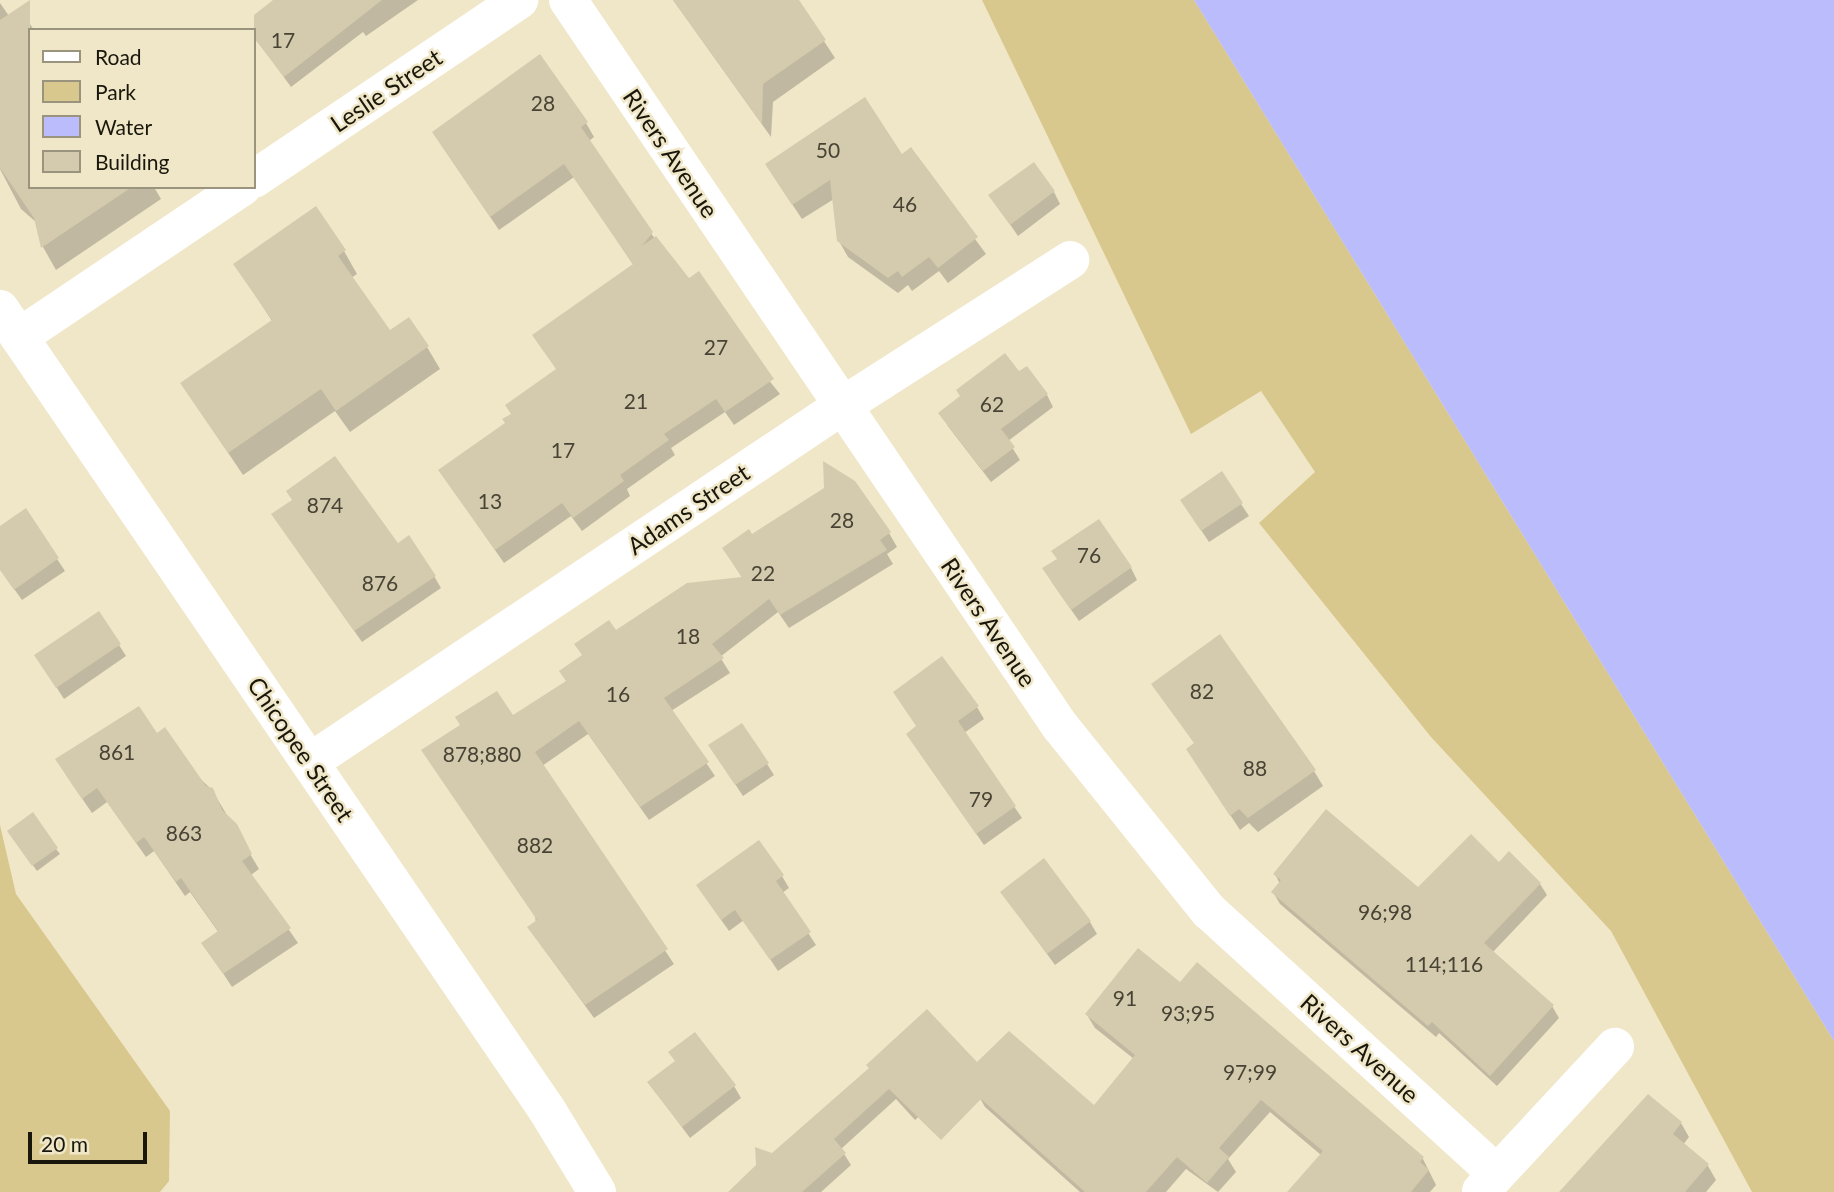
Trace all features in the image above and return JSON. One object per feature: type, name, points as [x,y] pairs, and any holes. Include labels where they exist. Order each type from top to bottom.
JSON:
[{"type":"street","name":"Leslie Street","points":[[256,178],[519,0]]},
{"type":"street","name":"Rivers Avenue","points":[[568,0],[1060,726],[1209,911],[1488,1182]]},
{"type":"street","points":[[9,323],[239,189]]},
{"type":"street","name":"Adams Street","points":[[310,762],[842,406],[1070,260]]},
{"type":"street","name":"Chicopee Street","points":[[9,323],[547,1110],[597,1192]]},
{"type":"street","points":[[1488,1182],[1615,1047]]},
{"type":"green space","points":[[982,0],[1194,0],[1834,1041],[1834,1192],[1752,1192],[1611,931],[1431,737],[1259,523],[1315,472],[1261,391],[1191,434]]},
{"type":"green space","points":[[0,825],[16,894],[170,1111],[169,1181],[160,1192],[0,1192]]},
{"type":"water","points":[[1194,0],[1834,0],[1834,1041]]},
{"type":"building","points":[[30,0],[28,189],[129,189],[41,248],[34,218],[0,168],[0,20]]},
{"type":"building","points":[[273,0],[382,0],[284,77],[256,41],[254,15]]},
{"type":"building","points":[[673,0],[799,0],[826,40],[763,84],[762,124]]},
{"type":"building","points":[[540,54],[588,122],[581,127],[653,232],[642,246],[656,236],[689,278],[699,271],[774,379],[725,412],[716,399],[664,434],[669,440],[620,475],[624,481],[573,518],[562,503],[495,550],[438,470],[505,423],[502,419],[511,414],[505,405],[556,369],[532,335],[633,264],[564,164],[490,217],[432,132]]},
{"type":"building","points":[[865,97],[902,154],[911,147],[978,237],[938,268],[929,257],[902,277],[898,271],[888,278],[837,241],[830,180],[792,205],[765,164]]},
{"type":"building","points":[[1034,162],[1055,191],[1010,225],[988,195]]},
{"type":"building","points":[[316,206],[346,250],[338,256],[390,330],[409,317],[429,346],[336,411],[321,389],[228,453],[180,383],[272,320],[233,264]]},
{"type":"building","points":[[1005,353],[1019,371],[1027,366],[1048,394],[1001,429],[1015,447],[983,471],[938,413],[960,396],[956,390]]},
{"type":"building","points":[[335,456],[398,543],[409,535],[436,576],[354,631],[271,514],[292,500],[286,491]]},
{"type":"building","points":[[823,461],[855,481],[891,532],[880,540],[887,550],[780,615],[769,599],[712,644],[724,658],[664,698],[709,762],[640,807],[579,721],[535,752],[668,949],[585,1005],[527,927],[537,920],[421,750],[460,725],[455,717],[497,691],[513,715],[566,681],[559,671],[582,655],[574,644],[609,620],[616,630],[687,583],[742,577],[722,548],[749,529],[752,534],[824,488]]},
{"type":"building","points":[[1222,471],[1243,503],[1201,531],[1180,500]]},
{"type":"building","points":[[26,508],[59,558],[14,590],[0,570],[0,526]]},
{"type":"building","points":[[1099,519],[1132,567],[1071,610],[1042,568],[1057,559],[1051,551]]},
{"type":"building","points":[[99,611],[121,644],[56,688],[34,655]]},
{"type":"building","points":[[1220,634],[1316,770],[1248,818],[1239,809],[1230,816],[1186,749],[1194,743],[1151,684]]},
{"type":"building","points":[[942,656],[979,706],[958,721],[1016,806],[976,834],[906,734],[916,726],[893,692]]},
{"type":"building","points":[[139,706],[157,733],[165,727],[206,786],[213,788],[222,810],[237,824],[252,854],[242,861],[291,928],[223,974],[201,943],[218,931],[181,878],[176,882],[144,837],[136,843],[97,788],[82,799],[55,759]]},
{"type":"building","points":[[742,723],[769,763],[735,785],[708,745]]},
{"type":"building","points":[[1326,809],[1418,887],[1471,834],[1499,862],[1509,851],[1541,883],[1484,943],[1554,1005],[1490,1076],[1432,1022],[1428,1026],[1271,892],[1281,880],[1273,874]]},
{"type":"building","points":[[33,812],[58,848],[32,866],[7,831]]},
{"type":"building","points":[[759,840],[784,875],[776,881],[811,932],[770,960],[735,910],[721,920],[696,885]]},
{"type":"building","points":[[1044,858],[1091,921],[1047,954],[1000,892]]},
{"type":"building","points":[[1138,948],[1180,982],[1197,962],[1424,1157],[1420,1162],[1429,1170],[1411,1192],[1287,1192],[1323,1151],[1261,1100],[1219,1148],[1229,1157],[1207,1183],[1177,1157],[1146,1192],[1085,1192],[981,1099],[941,1140],[889,1089],[834,1139],[846,1153],[802,1192],[728,1192],[756,1165],[755,1147],[772,1153],[869,1068],[866,1065],[927,1009],[977,1062],[1009,1031],[1094,1105],[1135,1055],[1085,1014]]},
{"type":"building","points":[[695,1032],[736,1085],[682,1127],[647,1082],[675,1061],[668,1052]]},
{"type":"building","points":[[1648,1094],[1682,1122],[1673,1134],[1709,1164],[1685,1192],[1559,1192]]}]
